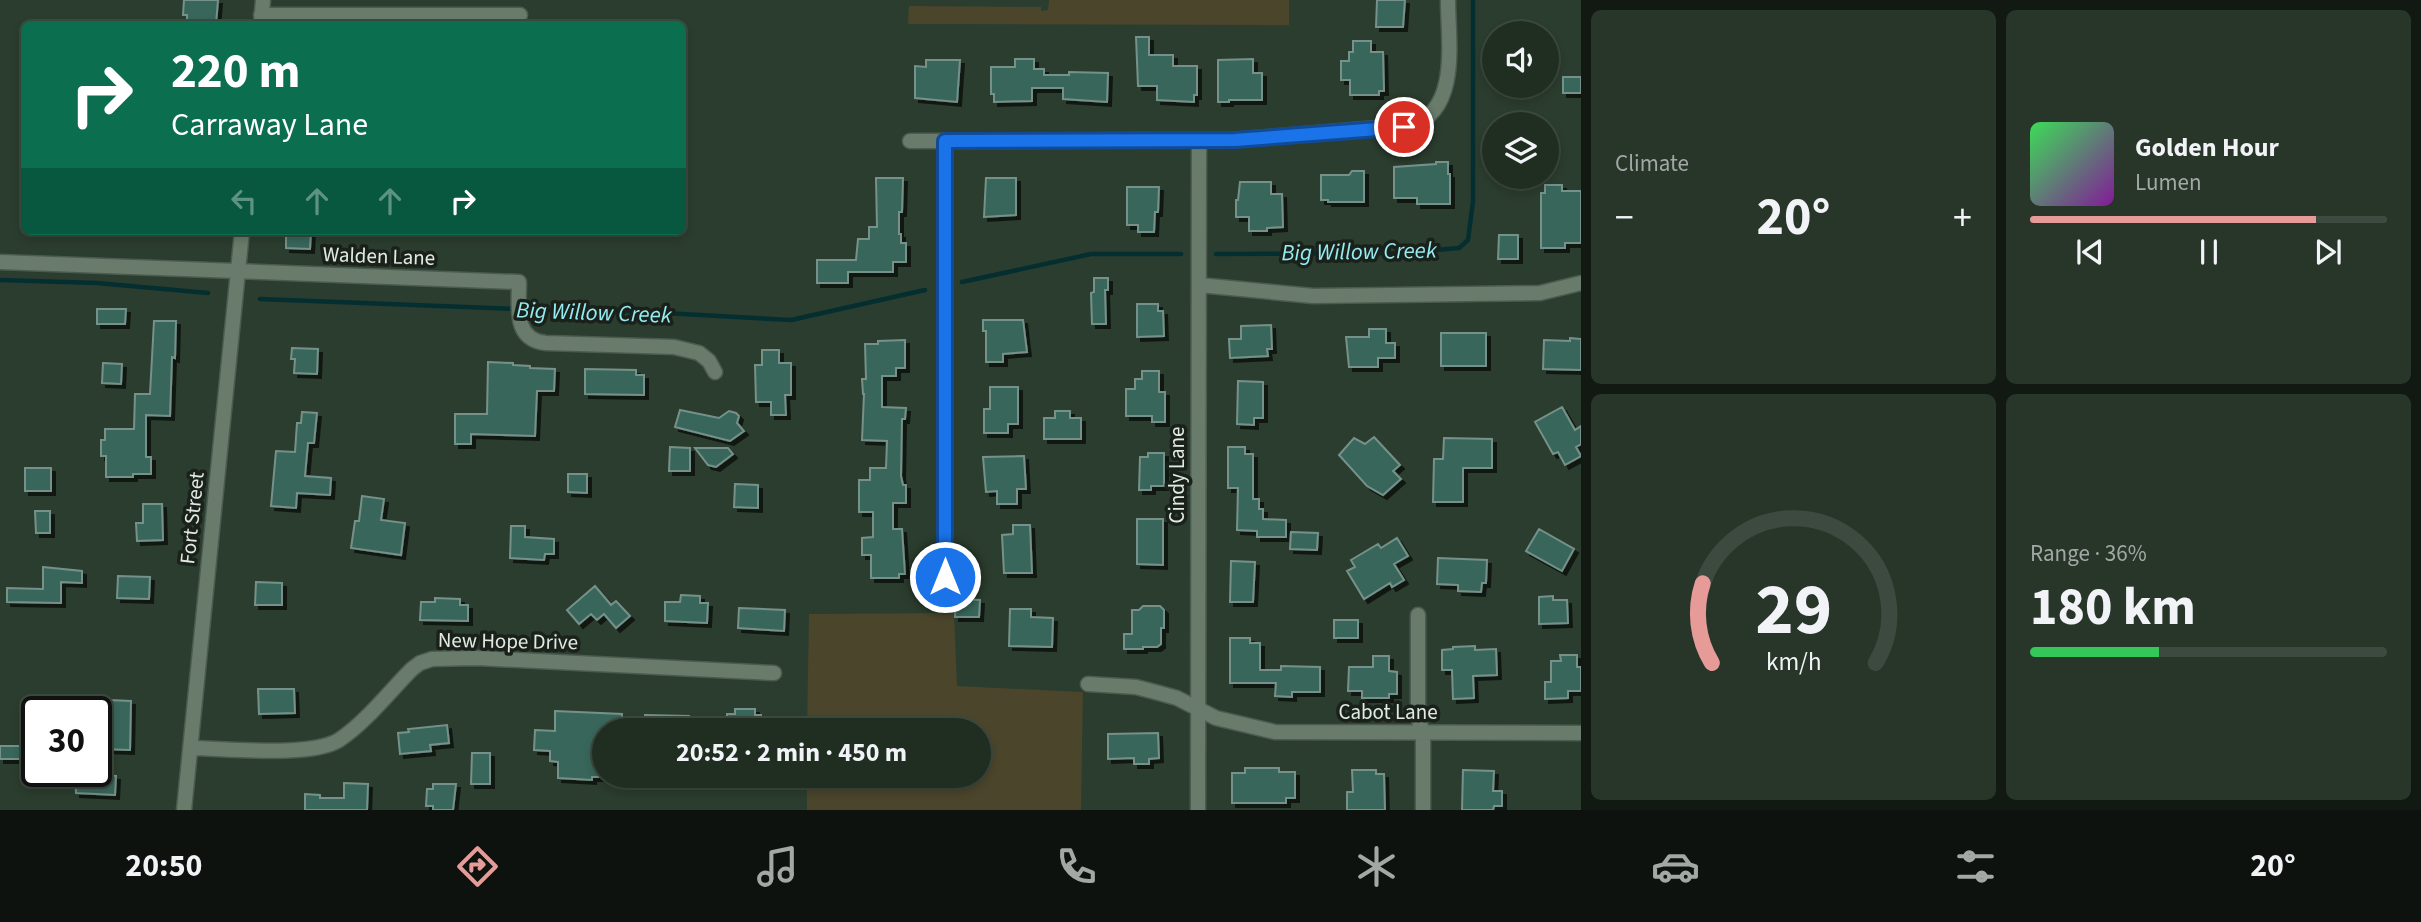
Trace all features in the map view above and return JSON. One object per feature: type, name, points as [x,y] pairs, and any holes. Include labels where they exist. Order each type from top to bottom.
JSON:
[{"type":"street","points":[[910,141],[1199,141],[1404,127],[1421,122],[1436,110],[1447,87],[1448,0]]},
{"type":"street","points":[[262,13],[520,15]]},
{"type":"street","points":[[945,141],[945,577]]},
{"type":"street","name":"Cindy Lane","points":[[1198,810],[1199,141]]},
{"type":"street","name":"Fort Street","points":[[184,810],[242,235]]},
{"type":"street","name":"Walden Lane","points":[[0,262],[238,271],[519,287],[519,320],[527,336],[539,342],[674,347],[699,353],[709,361],[715,372]]},
{"type":"street","points":[[1199,285],[1313,296],[1540,293],[1581,283]]},
{"type":"street","points":[[1418,615],[1418,718],[1423,733],[1423,810]]},
{"type":"street","name":"New Hope Drive","points":[[190,748],[300,750],[322,747],[351,731],[412,669],[432,659],[493,659],[774,673]]},
{"type":"street","name":"Cabot Lane","points":[[1088,684],[1136,687],[1177,698],[1216,718],[1275,732],[1581,733]]},
{"type":"shaded area","points":[[1049,0],[1289,0],[1289,25],[908,24],[909,6],[1041,7],[1041,11],[1048,10]]},
{"type":"shaded area","points":[[954,613],[957,686],[1083,692],[1081,810],[807,810],[807,788],[991,788],[991,718],[807,718],[809,614]]},
{"type":"building","points":[[184,0],[218,0],[216,21],[187,21],[187,15],[183,15]]},
{"type":"building","points":[[1377,0],[1405,0],[1403,27],[1376,27]]},
{"type":"building","points":[[1136,37],[1149,37],[1149,55],[1173,55],[1173,66],[1197,66],[1197,95],[1194,95],[1194,102],[1157,100],[1157,86],[1138,86]]},
{"type":"building","points":[[1353,41],[1371,41],[1371,52],[1383,52],[1384,91],[1379,91],[1379,95],[1350,95],[1350,80],[1341,80],[1341,61],[1349,61],[1349,52],[1353,52]]},
{"type":"building","points":[[1015,59],[1034,59],[1034,69],[1044,69],[1044,75],[1069,75],[1069,72],[1108,73],[1107,102],[1063,99],[1063,88],[1032,88],[1032,101],[994,102],[994,94],[991,94],[991,67],[1015,67]]},
{"type":"building","points":[[1253,59],[1253,73],[1262,73],[1262,100],[1218,102],[1218,60]]},
{"type":"building","points":[[926,60],[960,60],[957,102],[915,98],[915,66],[926,67]]},
{"type":"building","points":[[1563,77],[1581,77],[1581,93],[1563,93]]},
{"type":"building","points":[[1448,162],[1450,204],[1417,204],[1417,198],[1394,198],[1394,167]]},
{"type":"building","points":[[1352,171],[1364,171],[1364,202],[1321,200],[1321,175],[1349,175]]},
{"type":"building","points":[[876,178],[903,178],[899,234],[901,243],[906,243],[906,262],[893,262],[893,272],[848,272],[848,283],[817,283],[817,260],[856,260],[858,239],[869,239],[869,227],[877,227]]},
{"type":"building","points":[[986,178],[1016,178],[1016,215],[984,217]]},
{"type":"building","points":[[1240,182],[1271,182],[1271,194],[1282,194],[1283,227],[1267,228],[1267,231],[1249,231],[1249,217],[1236,217]]},
{"type":"building","points":[[1559,185],[1562,185],[1562,191],[1581,191],[1581,243],[1565,243],[1565,248],[1541,248],[1541,193],[1545,193],[1545,189],[1559,189]]},
{"type":"building","points":[[1127,187],[1159,187],[1154,232],[1138,232],[1138,225],[1127,225]]},
{"type":"building","points":[[286,235],[311,235],[310,249],[286,248]]},
{"type":"building","points":[[1499,235],[1518,235],[1518,259],[1498,259]]},
{"type":"building","points":[[1094,278],[1108,278],[1108,290],[1105,290],[1106,324],[1092,324],[1091,293],[1094,292]]},
{"type":"building","points":[[1137,304],[1158,304],[1158,311],[1163,311],[1164,336],[1137,337]]},
{"type":"building","points":[[97,309],[126,309],[125,324],[97,324]]},
{"type":"building","points":[[983,320],[1023,320],[1027,352],[1003,354],[1003,362],[986,362],[986,331],[983,331]]},
{"type":"building","points":[[154,321],[176,321],[170,416],[146,415],[146,457],[151,457],[151,474],[106,477],[106,456],[101,456],[101,440],[105,440],[105,429],[134,429],[135,394],[150,394]]},
{"type":"building","points":[[1271,325],[1272,349],[1267,349],[1268,356],[1230,358],[1229,339],[1241,339],[1241,326]]},
{"type":"building","points":[[1369,329],[1386,329],[1386,343],[1395,343],[1395,358],[1378,358],[1378,367],[1349,367],[1346,337],[1369,337]]},
{"type":"building","points":[[1441,333],[1486,333],[1486,366],[1441,366]]},
{"type":"building","points":[[1570,338],[1581,339],[1581,370],[1543,369],[1544,340],[1570,341]]},
{"type":"building","points":[[905,340],[905,368],[896,368],[896,376],[882,376],[882,407],[906,408],[905,419],[902,419],[901,476],[903,485],[906,485],[906,503],[893,503],[893,529],[902,529],[905,574],[899,574],[899,578],[871,578],[871,555],[862,555],[862,538],[873,537],[873,512],[859,512],[859,480],[870,480],[870,468],[886,468],[887,441],[862,440],[865,344]]},
{"type":"building","points":[[292,348],[318,349],[317,374],[294,373],[295,359],[291,359]]},
{"type":"building","points":[[762,350],[779,350],[779,363],[791,363],[791,395],[785,395],[786,415],[771,415],[771,402],[756,402],[755,365],[762,365]]},
{"type":"building","points":[[488,362],[555,369],[554,391],[537,391],[535,436],[471,434],[471,444],[455,444],[455,414],[487,414]]},
{"type":"building","points":[[103,363],[122,364],[121,384],[102,383]]},
{"type":"building","points":[[585,369],[636,370],[636,375],[644,375],[644,395],[585,394]]},
{"type":"building","points":[[1142,371],[1159,371],[1159,392],[1165,392],[1165,422],[1152,422],[1152,416],[1126,416],[1126,389],[1135,389],[1135,379],[1142,379]]},
{"type":"building","points":[[1238,381],[1263,382],[1263,418],[1254,418],[1254,425],[1237,424]]},
{"type":"building","points":[[990,387],[1018,387],[1018,424],[1008,424],[1008,433],[984,433],[984,409],[990,409]]},
{"type":"building","points":[[1562,407],[1575,430],[1581,426],[1581,444],[1576,447],[1581,456],[1565,465],[1558,452],[1553,454],[1535,422]]},
{"type":"building","points":[[680,410],[719,418],[729,411],[736,413],[739,416],[737,423],[744,431],[730,441],[675,427]]},
{"type":"building","points":[[1055,411],[1070,411],[1070,418],[1081,418],[1081,439],[1044,439],[1044,418],[1055,418]]},
{"type":"building","points":[[302,412],[317,413],[314,443],[308,443],[305,476],[331,478],[330,495],[297,493],[296,508],[271,506],[276,451],[295,452],[297,423],[301,423]]},
{"type":"building","points":[[1374,437],[1400,465],[1393,471],[1401,479],[1383,495],[1367,486],[1339,455],[1354,438],[1365,444]]},
{"type":"building","points":[[1444,438],[1492,439],[1492,468],[1463,468],[1463,502],[1433,502],[1434,459],[1443,459]]},
{"type":"building","points":[[670,447],[690,448],[690,471],[669,471]]},
{"type":"building","points":[[1228,447],[1245,447],[1245,454],[1253,454],[1253,499],[1259,499],[1263,519],[1286,520],[1286,537],[1257,537],[1257,531],[1237,530],[1238,488],[1228,488]]},
{"type":"building","points":[[695,448],[728,448],[733,454],[716,467],[708,465]]},
{"type":"building","points":[[1148,453],[1164,453],[1164,486],[1139,490],[1140,457],[1148,457]]},
{"type":"building","points":[[1024,456],[1026,489],[1017,489],[1017,504],[997,504],[997,491],[986,492],[983,457]]},
{"type":"building","points":[[25,468],[51,468],[51,491],[25,491]]},
{"type":"building","points":[[568,474],[587,474],[587,493],[568,492]]},
{"type":"building","points":[[735,484],[758,485],[758,508],[734,507]]},
{"type":"building","points":[[362,496],[384,499],[381,520],[405,523],[401,555],[351,548],[355,521],[359,521]]},
{"type":"building","points":[[143,504],[162,504],[163,540],[137,541],[136,523],[143,523]]},
{"type":"building","points":[[35,511],[50,511],[50,533],[36,533]]},
{"type":"building","points":[[1137,519],[1163,519],[1163,565],[1137,564]]},
{"type":"building","points":[[1013,525],[1030,525],[1032,573],[1004,573],[1002,535],[1013,534]]},
{"type":"building","points":[[511,526],[525,526],[525,537],[554,539],[554,554],[545,554],[544,560],[510,558]]},
{"type":"building","points":[[1539,529],[1574,549],[1562,571],[1526,551]]},
{"type":"building","points":[[1291,532],[1318,533],[1317,550],[1290,549]]},
{"type":"building","points":[[1397,538],[1408,556],[1394,564],[1404,580],[1392,587],[1390,583],[1364,599],[1347,571],[1355,567],[1351,560],[1378,544],[1381,548]]},
{"type":"building","points":[[1438,558],[1487,560],[1486,583],[1482,583],[1481,592],[1458,591],[1458,585],[1437,584]]},
{"type":"building","points":[[1231,561],[1255,562],[1253,602],[1230,602]]},
{"type":"building","points":[[43,567],[82,571],[82,583],[61,582],[61,603],[7,602],[7,588],[43,589]]},
{"type":"building","points":[[118,576],[150,577],[149,599],[117,598]]},
{"type":"building","points":[[256,582],[282,583],[282,605],[255,605]]},
{"type":"building","points":[[595,586],[611,605],[616,601],[630,616],[616,628],[604,614],[597,620],[591,614],[579,624],[567,610]]},
{"type":"building","points":[[681,595],[700,596],[700,603],[708,603],[707,623],[665,621],[665,602],[680,602]]},
{"type":"building","points":[[1553,596],[1553,600],[1567,600],[1568,623],[1539,624],[1539,597]]},
{"type":"building","points":[[435,598],[460,599],[460,605],[468,605],[468,621],[420,620],[421,602],[435,602]]},
{"type":"building","points":[[956,599],[980,600],[979,617],[955,617]]},
{"type":"building","points":[[1143,606],[1160,606],[1164,610],[1161,644],[1143,649],[1124,649],[1124,634],[1132,634],[1132,610],[1139,610]]},
{"type":"building","points":[[739,608],[785,610],[784,631],[738,628]]},
{"type":"building","points":[[1010,609],[1031,609],[1031,617],[1053,618],[1052,647],[1009,646]]},
{"type":"building","points":[[1334,620],[1358,620],[1358,638],[1334,638]]},
{"type":"building","points":[[1230,638],[1250,638],[1250,643],[1260,643],[1260,670],[1281,670],[1281,666],[1320,667],[1320,692],[1292,692],[1292,697],[1275,696],[1276,683],[1230,683]]},
{"type":"building","points":[[1475,646],[1475,650],[1496,649],[1497,675],[1473,676],[1474,698],[1453,699],[1452,670],[1442,670],[1442,650]]},
{"type":"building","points":[[1560,655],[1577,655],[1577,667],[1581,667],[1581,691],[1568,691],[1568,698],[1545,699],[1545,682],[1551,682],[1551,661],[1561,661]]},
{"type":"building","points":[[1373,656],[1389,656],[1389,671],[1397,672],[1397,694],[1389,694],[1389,698],[1362,698],[1362,691],[1348,691],[1349,667],[1373,667]]},
{"type":"building","points":[[258,689],[294,689],[295,713],[259,714]]},
{"type":"building","points":[[112,700],[131,701],[130,750],[112,749]]},
{"type":"building","points":[[735,709],[755,709],[755,715],[761,715],[761,718],[727,718],[727,714],[735,714]]},
{"type":"building","points":[[555,711],[622,714],[622,718],[592,718],[592,780],[558,778],[558,762],[550,761],[550,751],[534,750],[535,730],[555,731]]},
{"type":"building","points":[[645,715],[689,716],[689,718],[645,718]]},
{"type":"building","points":[[447,725],[449,743],[430,745],[431,751],[400,754],[398,733],[409,732],[408,729]]},
{"type":"building","points":[[1158,733],[1159,758],[1149,759],[1149,764],[1134,764],[1134,758],[1108,759],[1108,734]]},
{"type":"building","points":[[0,746],[21,746],[21,759],[0,759]]},
{"type":"building","points":[[472,753],[490,753],[490,784],[471,784]]},
{"type":"building","points":[[1245,768],[1279,768],[1279,772],[1295,772],[1295,798],[1286,798],[1286,803],[1232,803],[1232,773],[1245,773]]},
{"type":"building","points":[[1352,770],[1376,770],[1376,774],[1384,774],[1385,810],[1347,810],[1347,792],[1353,792]]},
{"type":"building","points":[[1463,770],[1494,771],[1493,791],[1502,791],[1502,806],[1494,806],[1493,810],[1462,810]]},
{"type":"building","points":[[112,776],[116,776],[115,795],[76,793],[76,787],[112,787]]},
{"type":"building","points":[[344,783],[368,784],[367,810],[305,810],[305,794],[320,795],[320,798],[344,798]]},
{"type":"building","points":[[433,784],[456,784],[453,810],[433,810],[433,806],[426,806],[427,789],[433,789]]},
{"type":"waterway","name":"Big Willow Creek","points":[[1216,254],[1402,253],[1459,248],[1468,240],[1473,201],[1473,0]]},
{"type":"waterway","name":"Big Willow Creek","points":[[962,282],[1091,254],[1181,254]]},
{"type":"waterway","name":"Big Willow Creek","points":[[0,280],[97,283],[208,293]]},
{"type":"waterway","name":"Big Willow Creek","points":[[260,299],[627,311],[791,320],[925,290]]},
{"type":"route","points":[[945,577],[945,141],[1235,140],[1404,127]]}]
